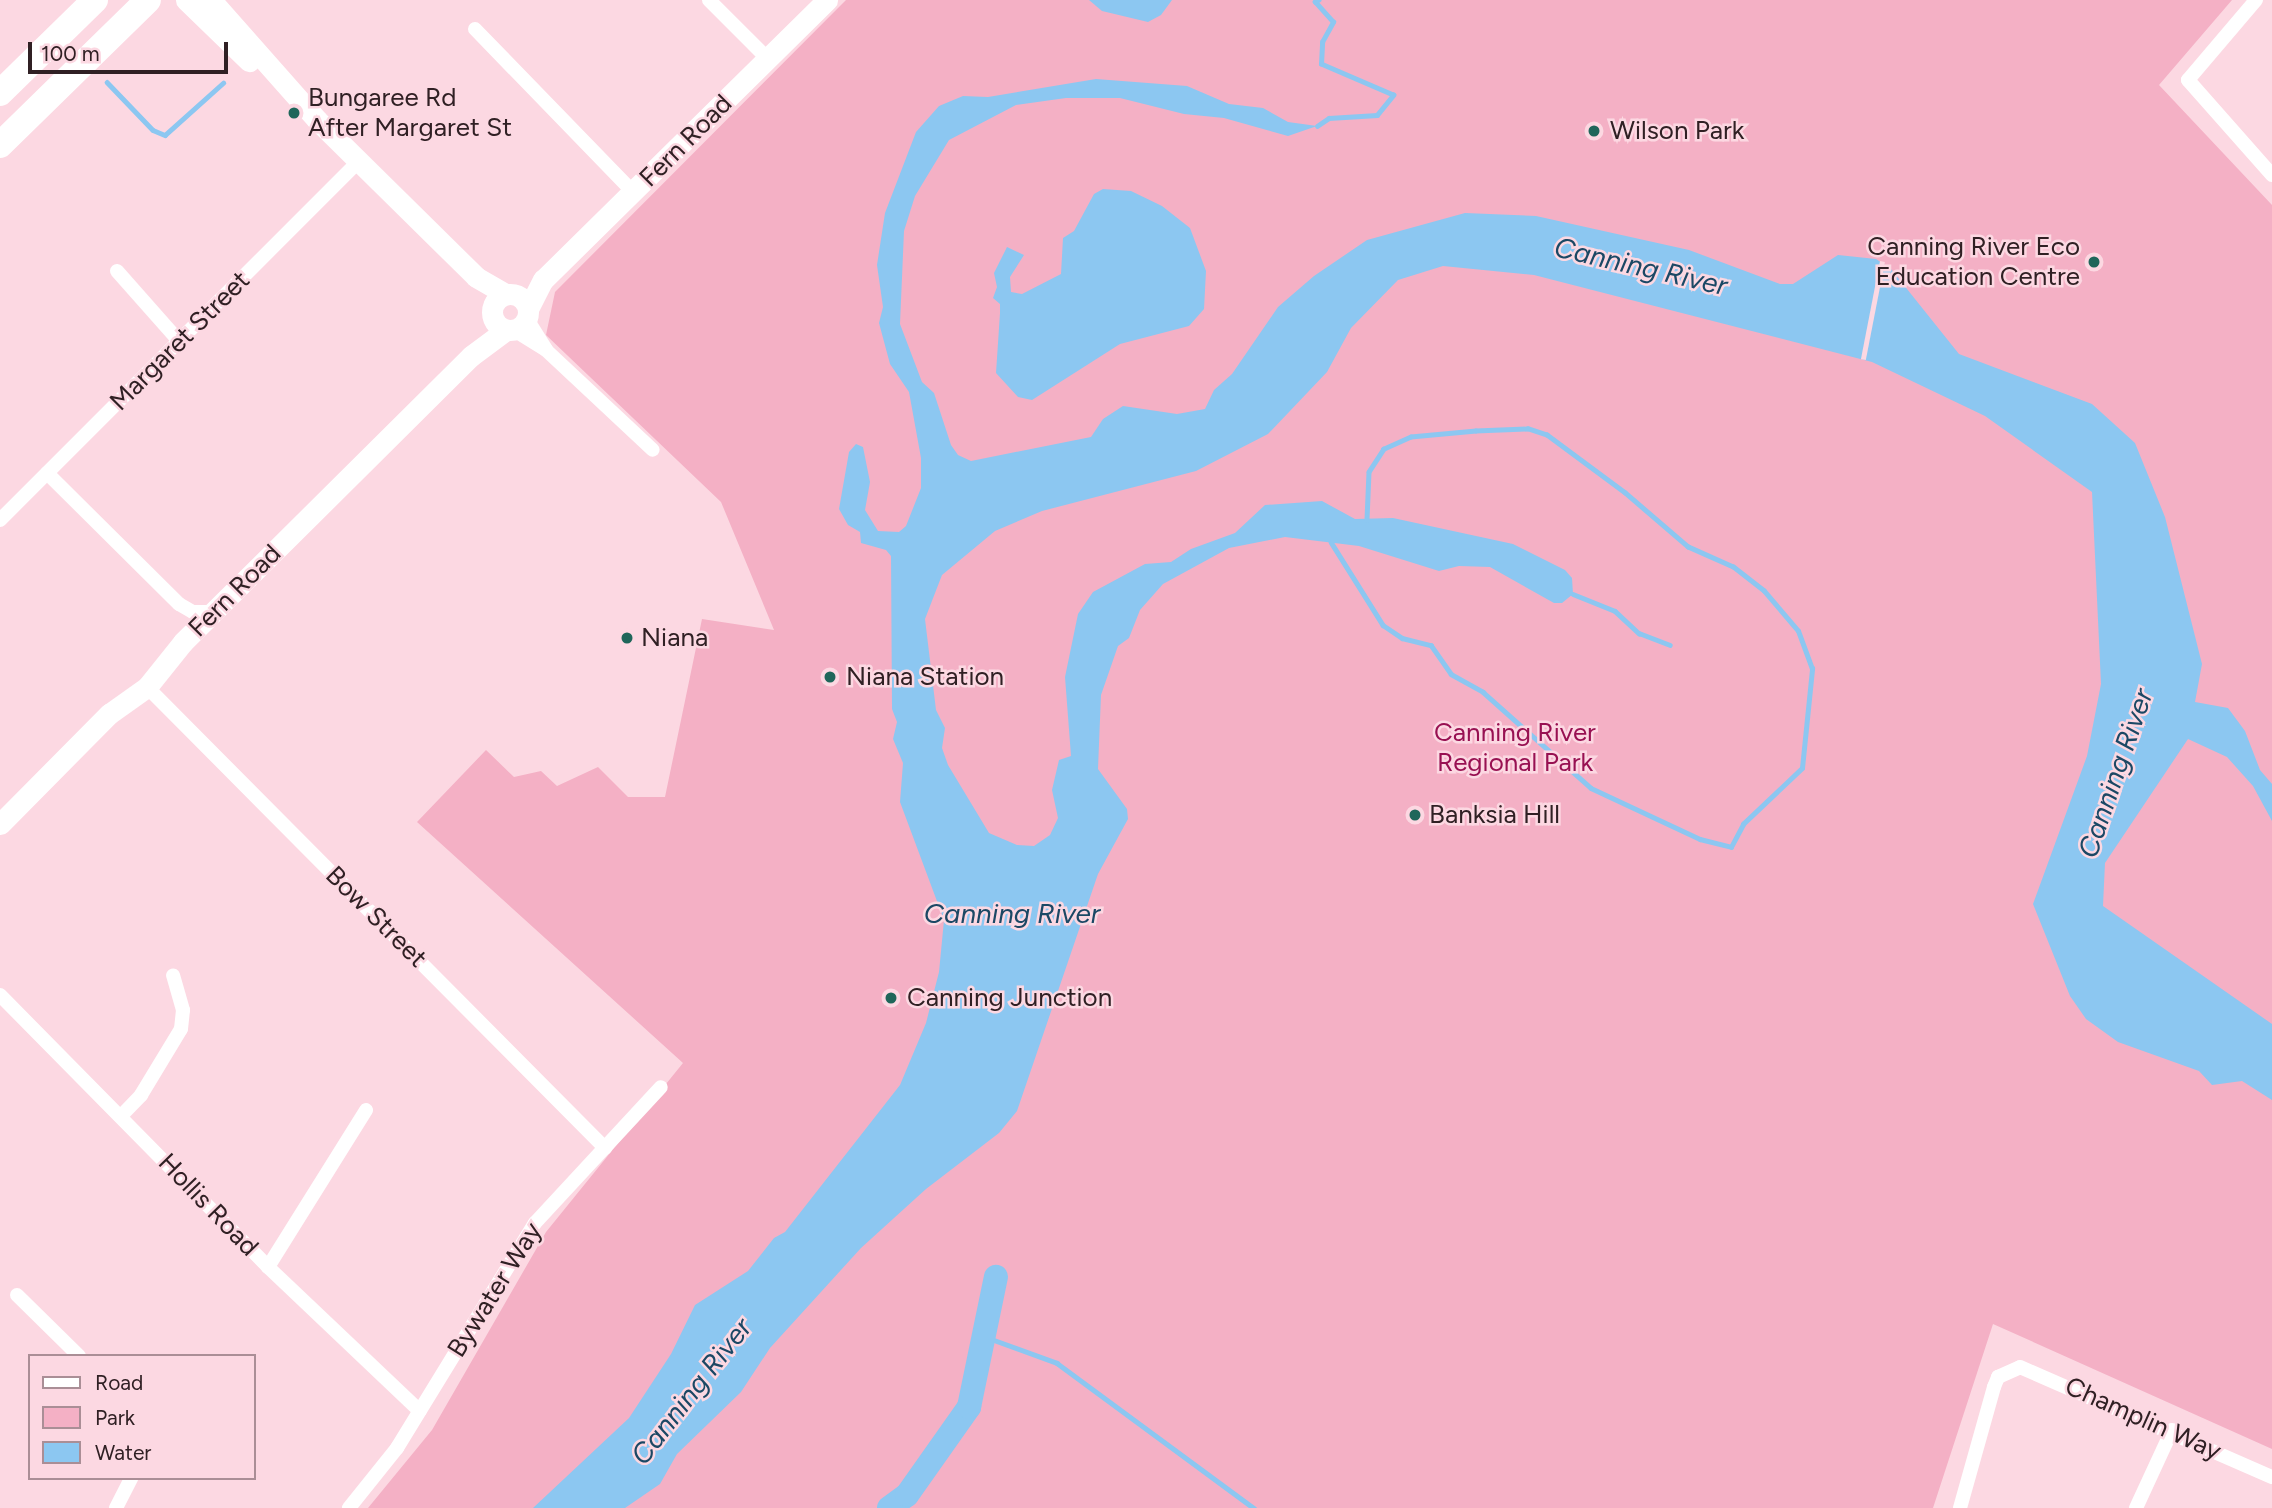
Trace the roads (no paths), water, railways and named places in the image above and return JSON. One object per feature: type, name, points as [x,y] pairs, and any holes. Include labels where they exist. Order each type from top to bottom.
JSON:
[{"type":"highway","points":[[0,93],[95,0]]},
{"type":"highway","points":[[0,145],[148,0]]},
{"type":"street","points":[[186,0],[278,89],[296,99]]},
{"type":"street","points":[[211,0],[296,99],[546,350],[653,450]]},
{"type":"street","points":[[709,0],[768,59]]},
{"type":"street","name":"Fern Road","points":[[0,824],[109,714],[147,687],[215,612],[471,356],[510,313],[827,0]]},
{"type":"street","points":[[2256,0],[2188,80],[2206,96],[2272,175]]},
{"type":"street","points":[[475,29],[634,193]]},
{"type":"street","name":"Margaret Street","points":[[0,520],[359,161]]},
{"type":"street","points":[[117,271],[179,341]]},
{"type":"street","points":[[47,473],[179,604],[193,612],[215,612]]},
{"type":"street","name":"Bow Street","points":[[147,687],[605,1147]]},
{"type":"street","points":[[121,1116],[141,1096],[181,1029],[183,1010],[173,975]]},
{"type":"street","name":"Hollis Road","points":[[2,1001],[121,1116],[268,1268],[421,1411]]},
{"type":"street","name":"Bywater Way","points":[[349,1508],[421,1411],[535,1223],[661,1087]]},
{"type":"street","points":[[268,1268],[366,1110]]},
{"type":"street","points":[[17,1295],[77,1354]]},
{"type":"street","name":"Champlin Way","points":[[1960,1508],[1994,1387],[1998,1377],[2012,1368],[2031,1370],[2172,1430],[2272,1477]]},
{"type":"street","points":[[2136,1508],[2172,1430]]},
{"type":"street","points":[[116,1508],[130,1480]]},
{"type":"water","points":[[1089,0],[1172,0],[1161,15],[1148,22],[1102,11]]},
{"type":"water","name":"Canning River","points":[[1096,79],[1187,86],[1229,104],[1263,108],[1288,122],[1317,126],[1288,136],[1224,118],[1184,114],[1120,98],[1066,98],[1016,105],[949,140],[915,196],[904,231],[900,324],[922,382],[934,393],[951,445],[958,455],[971,461],[1091,437],[1103,419],[1123,406],[1177,414],[1205,409],[1214,390],[1232,374],[1278,307],[1314,276],[1367,240],[1465,213],[1536,216],[1689,250],[1780,284],[1793,284],[1838,255],[1876,259],[1891,269],[1959,354],[2092,404],[2135,443],[2165,517],[2202,664],[2195,702],[2228,708],[2245,731],[2260,770],[2272,784],[2272,821],[2253,786],[2227,757],[2188,739],[2105,863],[2103,906],[2272,1024],[2272,1100],[2242,1081],[2212,1085],[2199,1071],[2118,1042],[2086,1019],[2070,996],[2033,904],[2087,756],[2101,684],[2092,492],[1985,416],[1872,362],[1534,275],[1443,266],[1398,280],[1351,328],[1327,372],[1268,434],[1196,471],[1042,511],[995,531],[942,575],[925,619],[936,710],[945,728],[942,748],[948,765],[989,833],[1017,845],[1034,846],[1050,835],[1058,818],[1052,790],[1059,760],[1071,756],[1065,677],[1078,614],[1093,592],[1145,564],[1171,562],[1191,549],[1235,533],[1265,505],[1322,501],[1355,519],[1393,518],[1513,544],[1565,570],[1572,578],[1573,594],[1562,603],[1554,603],[1490,567],[1459,566],[1439,571],[1359,546],[1285,537],[1229,548],[1163,584],[1140,610],[1129,638],[1118,646],[1101,695],[1098,769],[1127,809],[1128,819],[1098,874],[1017,1111],[999,1133],[926,1189],[861,1248],[770,1348],[741,1392],[677,1454],[660,1484],[625,1508],[533,1508],[629,1418],[671,1354],[695,1305],[748,1271],[774,1238],[785,1232],[900,1085],[926,1023],[939,972],[944,920],[900,802],[903,763],[893,739],[897,722],[892,709],[891,556],[886,550],[861,543],[860,532],[848,525],[839,509],[849,452],[856,444],[863,447],[870,482],[865,510],[878,531],[899,532],[906,526],[921,488],[921,458],[909,392],[890,364],[879,323],[883,307],[877,265],[885,213],[916,132],[939,106],[963,96],[988,97]]},
{"type":"water","points":[[1103,189],[1131,191],[1162,206],[1190,228],[1206,271],[1204,309],[1189,326],[1120,344],[1032,400],[1018,397],[996,373],[1000,304],[993,298],[997,287],[994,273],[1007,247],[1024,255],[1010,277],[1011,292],[1022,294],[1061,274],[1063,238],[1074,231],[1094,194]]},
{"type":"waterway","points":[[1317,126],[1329,118],[1377,115],[1393,95],[1321,64],[1322,42],[1333,22],[1315,2],[1318,0]]},
{"type":"waterway","points":[[107,82],[153,130],[165,135],[223,83]]},
{"type":"waterway","points":[[1331,542],[1383,625],[1402,638],[1431,645],[1451,674],[1483,692],[1591,788],[1700,839],[1731,847],[1743,824],[1802,768],[1812,669],[1798,631],[1764,591],[1733,567],[1688,547],[1625,493],[1547,435],[1528,429],[1476,431],[1411,437],[1384,449],[1369,472],[1367,520]]},
{"type":"waterway","points":[[1573,594],[1615,611],[1639,633],[1670,645]]},
{"type":"waterway","points":[[889,1508],[907,1495],[969,1407],[996,1277]]},
{"type":"waterway","points":[[983,1336],[1057,1363],[1254,1508]]},
{"type":"place","name":"Bungaree Rd After Margaret St","points":[[294,113]]},
{"type":"place","name":"Wilson Park","points":[[1594,131]]},
{"type":"place","name":"Canning River Eco Education Centre","points":[[2094,262]]},
{"type":"place","name":"Niana","points":[[627,638]]},
{"type":"place","name":"Niana Station","points":[[830,677]]},
{"type":"place","name":"Banksia Hill","points":[[1415,815]]},
{"type":"place","name":"Canning Junction","points":[[891,998]]},
{"type":"park label","name":"Canning River Regional Park","points":[[1515,748]]}]
